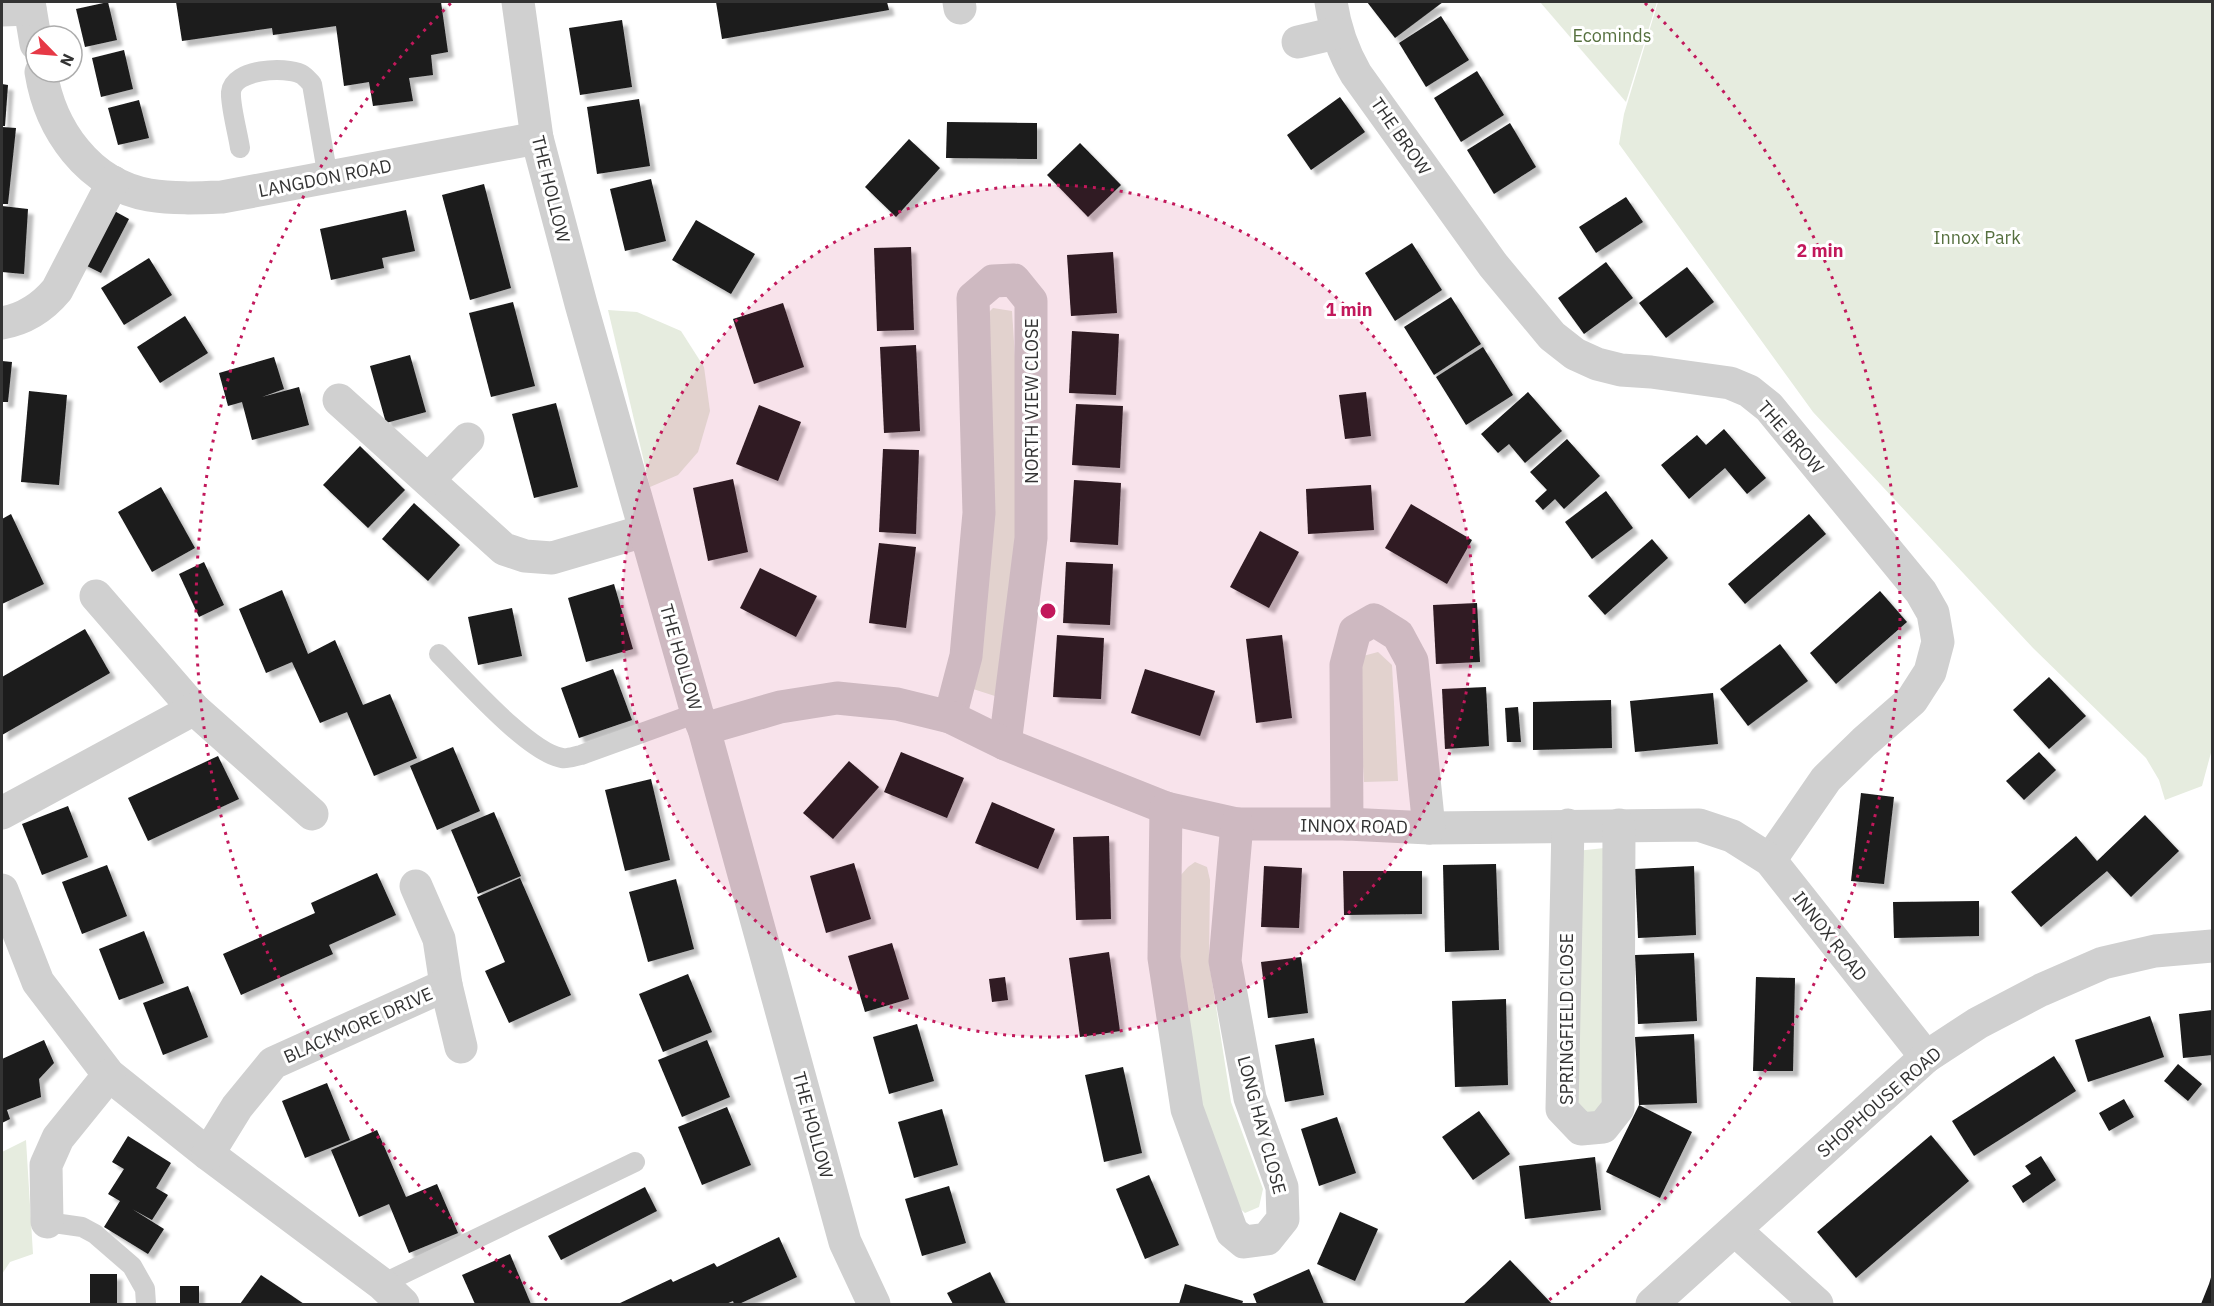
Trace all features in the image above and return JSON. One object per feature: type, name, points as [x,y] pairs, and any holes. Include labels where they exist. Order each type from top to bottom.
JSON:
[{"type":"street","name":"THE HOLLOW","points":[[518,2],[537,138],[581,304],[644,531],[701,721],[845,1242],[874,1305]]},
{"type":"street","name":"THE BROW","points":[[1331,2],[1336,33],[1356,74],[1493,265],[1552,336],[1575,354],[1598,364],[1621,370],[1730,383],[1749,392],[1769,407],[1921,592],[1933,613],[1938,642],[1930,672],[1918,691],[1912,700],[1826,779],[1770,860]]},
{"type":"street","points":[[20,7],[27,24]]},
{"type":"street","points":[[1298,42],[1336,33]]},
{"type":"street","name":"LANGDON ROAD","points":[[42,84],[61,132],[86,163],[113,182],[146,194],[181,198],[222,197],[537,138]]},
{"type":"street","points":[[2,323],[31,314],[57,290],[113,182]]},
{"type":"street","name":"NORTH VIEW CLOSE","points":[[950,717],[966,656],[979,513],[973,298],[993,281],[1014,280],[1031,301],[1031,538],[1005,744]]},
{"type":"street","points":[[339,400],[504,549],[525,556],[552,558],[644,531]]},
{"type":"street","points":[[428,480],[468,439]]},
{"type":"street","points":[[96,596],[194,708],[312,814]]},
{"type":"street","points":[[1347,824],[1346,665],[1355,631],[1374,620],[1398,635],[1412,661],[1429,828]]},
{"type":"street","name":"INNOX ROAD","points":[[701,721],[837,698],[897,704],[950,717],[1005,744],[1166,808],[1237,824],[1347,824],[1429,828],[1699,825],[1732,836],[1770,860],[1926,1057]]},
{"type":"street","points":[[2,813],[194,708]]},
{"type":"street","name":"LONG HAY CLOSE","points":[[1166,808],[1164,958],[1186,1109],[1232,1232],[1244,1242],[1267,1239],[1283,1219],[1282,1187],[1251,1098],[1225,961],[1237,824]]},
{"type":"street","name":"SPRINGFIELD CLOSE","points":[[1568,825],[1562,1109],[1581,1129],[1603,1127],[1618,1108],[1619,825]]},
{"type":"street","name":"BLACKMORE DRIVE","points":[[416,886],[439,939],[446,985],[462,1047]]},
{"type":"street","points":[[2,890],[38,982],[109,1075],[208,1154],[392,1294]]},
{"type":"street","name":"SHOPHOUSE ROAD","points":[[1652,1305],[1926,1057],[1978,1023],[2041,990],[2103,963],[2155,951],[2212,946]]},
{"type":"street","name":"BLACKMORE DRIVE","points":[[208,1154],[237,1107],[273,1063],[446,985]]},
{"type":"street","points":[[47,1222],[46,1165],[58,1138],[109,1075]]},
{"type":"street","points":[[1735,1230],[1816,1305]]},
{"type":"lane","points":[[240,148],[231,91],[235,82],[243,75],[254,73],[285,70],[301,74],[312,84],[328,177]]},
{"type":"lane","points":[[439,654],[524,739],[563,759],[701,721]]},
{"type":"lane","points":[[392,1294],[635,1162]]},
{"type":"lane","points":[[47,1222],[82,1227],[95,1234],[132,1266],[145,1288],[146,1305]]},
{"type":"green space","name":"Ecominds","points":[[1540,2],[1657,2],[1626,102]]},
{"type":"green space","name":"Innox Park","points":[[1658,2],[2212,2],[2212,749],[2202,786],[2165,800],[2159,780],[2146,758],[2033,648],[1813,412],[1619,144],[1624,114]]},
{"type":"green space","points":[[993,308],[1012,311],[1018,403],[1015,554],[998,697],[970,688],[984,317]]},
{"type":"green space","points":[[608,310],[637,312],[681,331],[704,367],[710,411],[698,452],[678,475],[650,487]]},
{"type":"green space","points":[[1378,652],[1392,665],[1398,781],[1364,782],[1357,672],[1363,656]]},
{"type":"green space","points":[[1614,847],[1601,1116],[1571,1111],[1576,851]]},
{"type":"green space","points":[[1195,862],[1207,867],[1210,880],[1209,962],[1231,1102],[1263,1189],[1259,1207],[1245,1213],[1235,1204],[1200,1104],[1179,961],[1180,876]]},
{"type":"green space","points":[[26,1140],[33,1254],[10,1262],[2,1274],[2,1152]]},
{"type":"building","points":[[108,2],[117,40],[85,47],[84,24],[80,24],[76,9]]},
{"type":"building","points":[[176,2],[441,2],[448,52],[431,55],[433,75],[409,78],[413,101],[373,106],[369,82],[344,86],[336,26],[273,35],[272,28],[182,41]]},
{"type":"building","points":[[716,2],[887,2],[889,10],[722,39]]},
{"type":"building","points":[[1367,2],[1443,2],[1395,38]]},
{"type":"building","points":[[1441,16],[1469,60],[1426,87],[1399,43]]},
{"type":"building","points":[[622,20],[632,87],[580,95],[569,28]]},
{"type":"building","points":[[124,50],[133,89],[101,97],[92,58]]},
{"type":"building","points":[[1477,71],[1504,115],[1461,142],[1434,98]]},
{"type":"building","points":[[2,84],[8,85],[5,126],[2,126]]},
{"type":"building","points":[[1340,97],[1365,132],[1311,170],[1287,135]]},
{"type":"building","points":[[639,99],[650,166],[597,174],[587,107]]},
{"type":"building","points":[[139,100],[149,138],[118,145],[108,108]]},
{"type":"building","points":[[947,122],[1037,123],[1037,159],[946,158]]},
{"type":"building","points":[[1510,123],[1536,167],[1494,194],[1467,150]]},
{"type":"building","points":[[2,127],[16,128],[8,204],[2,204]]},
{"type":"building","points":[[909,139],[940,168],[896,217],[865,187]]},
{"type":"building","points":[[1080,143],[1121,185],[1088,217],[1047,175]]},
{"type":"building","points":[[651,179],[666,241],[625,251],[610,189]]},
{"type":"building","points":[[484,184],[511,288],[470,300],[442,195]]},
{"type":"building","points":[[1626,197],[1643,222],[1596,253],[1579,227]]},
{"type":"building","points":[[2,206],[28,209],[24,274],[2,272]]},
{"type":"building","points":[[107,207],[129,219],[101,273],[79,262]]},
{"type":"building","points":[[406,210],[415,251],[382,258],[384,268],[331,280],[320,229]]},
{"type":"building","points":[[696,220],[755,254],[731,294],[672,260]]},
{"type":"building","points":[[1412,243],[1442,290],[1395,321],[1365,273]]},
{"type":"building","points":[[911,247],[914,330],[877,331],[874,248]]},
{"type":"building","points":[[1113,252],[1117,313],[1071,316],[1067,255]]},
{"type":"building","points":[[149,258],[172,295],[124,325],[101,288]]},
{"type":"building","points":[[1606,262],[1633,298],[1584,334],[1558,298]]},
{"type":"building","points":[[1687,267],[1714,302],[1666,338],[1639,303]]},
{"type":"building","points":[[1451,297],[1481,344],[1434,375],[1404,327]]},
{"type":"building","points":[[513,302],[535,386],[491,397],[469,313]]},
{"type":"building","points":[[783,303],[804,367],[754,384],[733,319]]},
{"type":"building","points":[[185,316],[208,353],[160,383],[137,347]]},
{"type":"building","points":[[1072,331],[1119,334],[1116,395],[1069,393]]},
{"type":"building","points":[[916,345],[920,431],[884,433],[880,347]]},
{"type":"building","points":[[1483,347],[1513,395],[1466,425],[1436,377]]},
{"type":"building","points":[[410,355],[426,412],[386,423],[370,366]]},
{"type":"building","points":[[274,357],[284,389],[262,397],[299,387],[309,425],[252,440],[242,402],[228,406],[219,373]]},
{"type":"building","points":[[2,361],[12,362],[8,402],[2,402]]},
{"type":"building","points":[[29,391],[67,395],[59,485],[21,482]]},
{"type":"building","points":[[1366,392],[1371,436],[1345,439],[1339,395]]},
{"type":"building","points":[[1528,392],[1562,431],[1525,463],[1509,444],[1498,453],[1481,434]]},
{"type":"building","points":[[556,403],[578,487],[534,498],[512,414]]},
{"type":"building","points":[[1076,404],[1123,406],[1120,468],[1072,465]]},
{"type":"building","points":[[759,405],[801,422],[778,481],[736,464]]},
{"type":"building","points":[[1724,429],[1766,478],[1747,494],[1725,468],[1689,499],[1661,465],[1697,435],[1706,445]]},
{"type":"building","points":[[1567,439],[1600,476],[1564,509],[1555,499],[1543,510],[1535,501],[1547,490],[1530,472]]},
{"type":"building","points":[[360,446],[405,490],[368,528],[323,485]]},
{"type":"building","points":[[883,449],[919,450],[916,534],[879,532]]},
{"type":"building","points":[[733,479],[748,552],[708,561],[693,488]]},
{"type":"building","points":[[1074,480],[1121,483],[1118,545],[1070,542]]},
{"type":"building","points":[[1371,485],[1374,530],[1308,534],[1306,489]]},
{"type":"building","points":[[161,487],[195,548],[152,572],[118,512]]},
{"type":"building","points":[[1606,491],[1633,528],[1592,559],[1565,522]]},
{"type":"building","points":[[414,503],[460,545],[428,581],[382,539]]},
{"type":"building","points":[[1411,504],[1472,540],[1447,584],[1385,548]]},
{"type":"building","points":[[11,514],[44,584],[2,604],[2,519]]},
{"type":"building","points":[[1809,514],[1826,534],[1745,604],[1728,584]]},
{"type":"building","points":[[1260,531],[1299,552],[1269,608],[1230,587]]},
{"type":"building","points":[[1652,539],[1668,558],[1605,615],[1588,596]]},
{"type":"building","points":[[879,543],[916,547],[906,628],[869,623]]},
{"type":"building","points":[[204,562],[224,605],[199,617],[179,574]]},
{"type":"building","points":[[1066,562],[1113,564],[1110,625],[1063,623]]},
{"type":"building","points":[[760,568],[817,596],[796,637],[740,608]]},
{"type":"building","points":[[614,584],[633,649],[586,662],[568,598]]},
{"type":"building","points":[[282,590],[308,654],[335,640],[363,705],[390,694],[417,758],[374,776],[347,712],[320,723],[292,662],[266,673],[239,609]]},
{"type":"building","points":[[1880,591],[1907,622],[1836,684],[1810,653]]},
{"type":"building","points":[[1477,603],[1480,662],[1436,664],[1433,605]]},
{"type":"building","points":[[512,608],[522,656],[478,665],[468,617]]},
{"type":"building","points":[[85,629],[110,673],[2,735],[2,677]]},
{"type":"building","points":[[1057,635],[1104,638],[1101,699],[1053,697]]},
{"type":"building","points":[[1282,635],[1292,718],[1256,723],[1246,639]]},
{"type":"building","points":[[1780,644],[1808,681],[1748,726],[1720,689]]},
{"type":"building","points":[[613,669],[632,720],[579,738],[561,688]]},
{"type":"building","points":[[1145,669],[1215,691],[1200,736],[1131,713]]},
{"type":"building","points":[[2049,677],[2086,716],[2049,749],[2013,710]]},
{"type":"building","points":[[1486,687],[1489,746],[1445,749],[1442,689]]},
{"type":"building","points":[[1713,693],[1718,744],[1635,752],[1630,701]]},
{"type":"building","points":[[1611,700],[1612,748],[1533,750],[1533,702]]},
{"type":"building","points":[[1518,707],[1521,742],[1507,742],[1505,708]]},
{"type":"building","points":[[453,747],[480,811],[437,830],[410,766]]},
{"type":"building","points":[[901,752],[964,778],[947,818],[884,792]]},
{"type":"building","points":[[2039,752],[2056,770],[2024,800],[2006,781]]},
{"type":"building","points":[[218,756],[239,799],[148,841],[128,798]]},
{"type":"building","points":[[849,761],[879,787],[833,839],[803,813]]},
{"type":"building","points":[[651,779],[670,860],[625,871],[605,790]]},
{"type":"building","points":[[1861,793],[1894,797],[1884,884],[1851,881]]},
{"type":"building","points":[[992,802],[1055,829],[1038,869],[975,843]]},
{"type":"building","points":[[68,806],[88,857],[42,875],[22,824]]},
{"type":"building","points":[[494,812],[521,876],[478,894],[451,830]]},
{"type":"building","points":[[2145,815],[2179,851],[2131,897],[2107,871],[2041,927],[2011,892],[2076,836],[2097,861]]},
{"type":"building","points":[[1109,836],[1111,919],[1076,920],[1073,837]]},
{"type":"building","points":[[854,863],[871,919],[826,933],[810,876]]},
{"type":"building","points":[[1496,864],[1499,950],[1445,952],[1443,865]]},
{"type":"building","points":[[107,865],[127,916],[82,934],[62,882]]},
{"type":"building","points":[[1264,866],[1302,868],[1299,928],[1261,927]]},
{"type":"building","points":[[1694,866],[1696,935],[1638,938],[1635,869]]},
{"type":"building","points":[[1343,871],[1422,871],[1422,914],[1344,915]]},
{"type":"building","points":[[377,873],[396,915],[329,945],[333,954],[241,995],[223,954],[315,913],[311,903]]},
{"type":"building","points":[[520,878],[571,995],[509,1023],[485,971],[505,962],[477,897]]},
{"type":"building","points":[[676,879],[694,949],[648,962],[629,892]]},
{"type":"building","points":[[1979,901],[1979,936],[1894,938],[1893,902]]},
{"type":"building","points":[[144,931],[164,983],[119,1000],[99,949]]},
{"type":"building","points":[[892,943],[909,999],[865,1012],[848,956]]},
{"type":"building","points":[[1109,952],[1120,1031],[1080,1037],[1069,958]]},
{"type":"building","points":[[1694,953],[1697,1021],[1638,1024],[1635,955]]},
{"type":"building","points":[[1301,957],[1308,1013],[1268,1018],[1261,962]]},
{"type":"building","points":[[688,974],[712,1032],[663,1052],[639,994]]},
{"type":"building","points":[[1005,977],[1008,1000],[992,1002],[989,979]]},
{"type":"building","points":[[1756,977],[1795,978],[1793,1071],[1753,1071]]},
{"type":"building","points":[[188,986],[208,1037],[163,1055],[143,1003]]},
{"type":"building","points":[[1506,999],[1508,1085],[1455,1087],[1452,1001]]},
{"type":"building","points":[[2212,1010],[2212,1055],[2183,1058],[2179,1014]]},
{"type":"building","points":[[2150,1016],[2164,1057],[2088,1082],[2075,1040]]},
{"type":"building","points":[[917,1024],[934,1081],[889,1094],[873,1037]]},
{"type":"building","points":[[1694,1034],[1697,1103],[1639,1105],[1635,1037]]},
{"type":"building","points":[[1314,1038],[1324,1095],[1285,1102],[1275,1045]]},
{"type":"building","points":[[44,1040],[54,1063],[39,1079],[41,1097],[7,1110],[10,1119],[2,1123],[2,1059]]},
{"type":"building","points":[[707,1040],[730,1097],[682,1117],[658,1060]]},
{"type":"building","points":[[2054,1056],[2076,1091],[1974,1156],[1952,1121]]},
{"type":"building","points":[[2178,1064],[2202,1084],[2188,1101],[2164,1081]]},
{"type":"building","points":[[1123,1067],[1142,1153],[1104,1162],[1085,1075]]},
{"type":"building","points":[[327,1083],[350,1140],[305,1158],[282,1101]]},
{"type":"building","points":[[2124,1099],[2134,1117],[2109,1131],[2099,1113]]},
{"type":"building","points":[[1639,1105],[1692,1132],[1660,1198],[1606,1172]]},
{"type":"building","points":[[727,1107],[751,1165],[702,1185],[678,1127]]},
{"type":"building","points":[[942,1109],[958,1165],[914,1178],[898,1122]]},
{"type":"building","points":[[1479,1111],[1510,1154],[1473,1180],[1442,1137]]},
{"type":"building","points":[[1337,1117],[1356,1173],[1319,1186],[1301,1129]]},
{"type":"building","points":[[377,1130],[406,1197],[437,1184],[458,1233],[409,1253],[389,1204],[359,1217],[331,1150]]},
{"type":"building","points":[[1931,1135],[1969,1181],[1856,1278],[1817,1232]]},
{"type":"building","points":[[128,1136],[171,1163],[156,1188],[168,1195],[152,1220],[132,1209],[164,1229],[148,1254],[104,1227],[120,1201],[108,1194],[124,1169],[112,1162]]},
{"type":"building","points":[[2041,1156],[2056,1180],[2023,1203],[2012,1186],[2031,1174],[2025,1166]]},
{"type":"building","points":[[1595,1157],[1601,1210],[1525,1219],[1519,1166]]},
{"type":"building","points":[[1149,1175],[1179,1245],[1145,1259],[1116,1189]]},
{"type":"building","points":[[949,1186],[966,1243],[922,1256],[905,1199]]},
{"type":"building","points":[[645,1187],[657,1211],[561,1260],[548,1236]]},
{"type":"building","points":[[1340,1212],[1378,1229],[1355,1281],[1317,1264]]},
{"type":"building","points":[[779,1237],[797,1277],[739,1304],[734,1304],[733,1301],[726,1304],[618,1304],[671,1279],[673,1282],[714,1263],[717,1267]]},
{"type":"building","points":[[510,1254],[531,1304],[475,1304],[462,1275]]},
{"type":"building","points":[[1510,1260],[1552,1304],[1463,1304],[1484,1285]]},
{"type":"building","points":[[1309,1269],[1324,1304],[1257,1304],[1253,1294]]},
{"type":"building","points":[[990,1272],[1006,1304],[953,1304],[947,1293]]},
{"type":"building","points":[[90,1274],[117,1274],[117,1304],[90,1304]]},
{"type":"building","points":[[2212,1274],[2212,1304],[2201,1304],[2209,1284]]},
{"type":"building","points":[[261,1275],[285,1291],[304,1304],[240,1304]]},
{"type":"building","points":[[1185,1284],[1243,1301],[1242,1304],[1179,1304]]},
{"type":"building","points":[[180,1286],[199,1286],[199,1304],[180,1304]]}]
